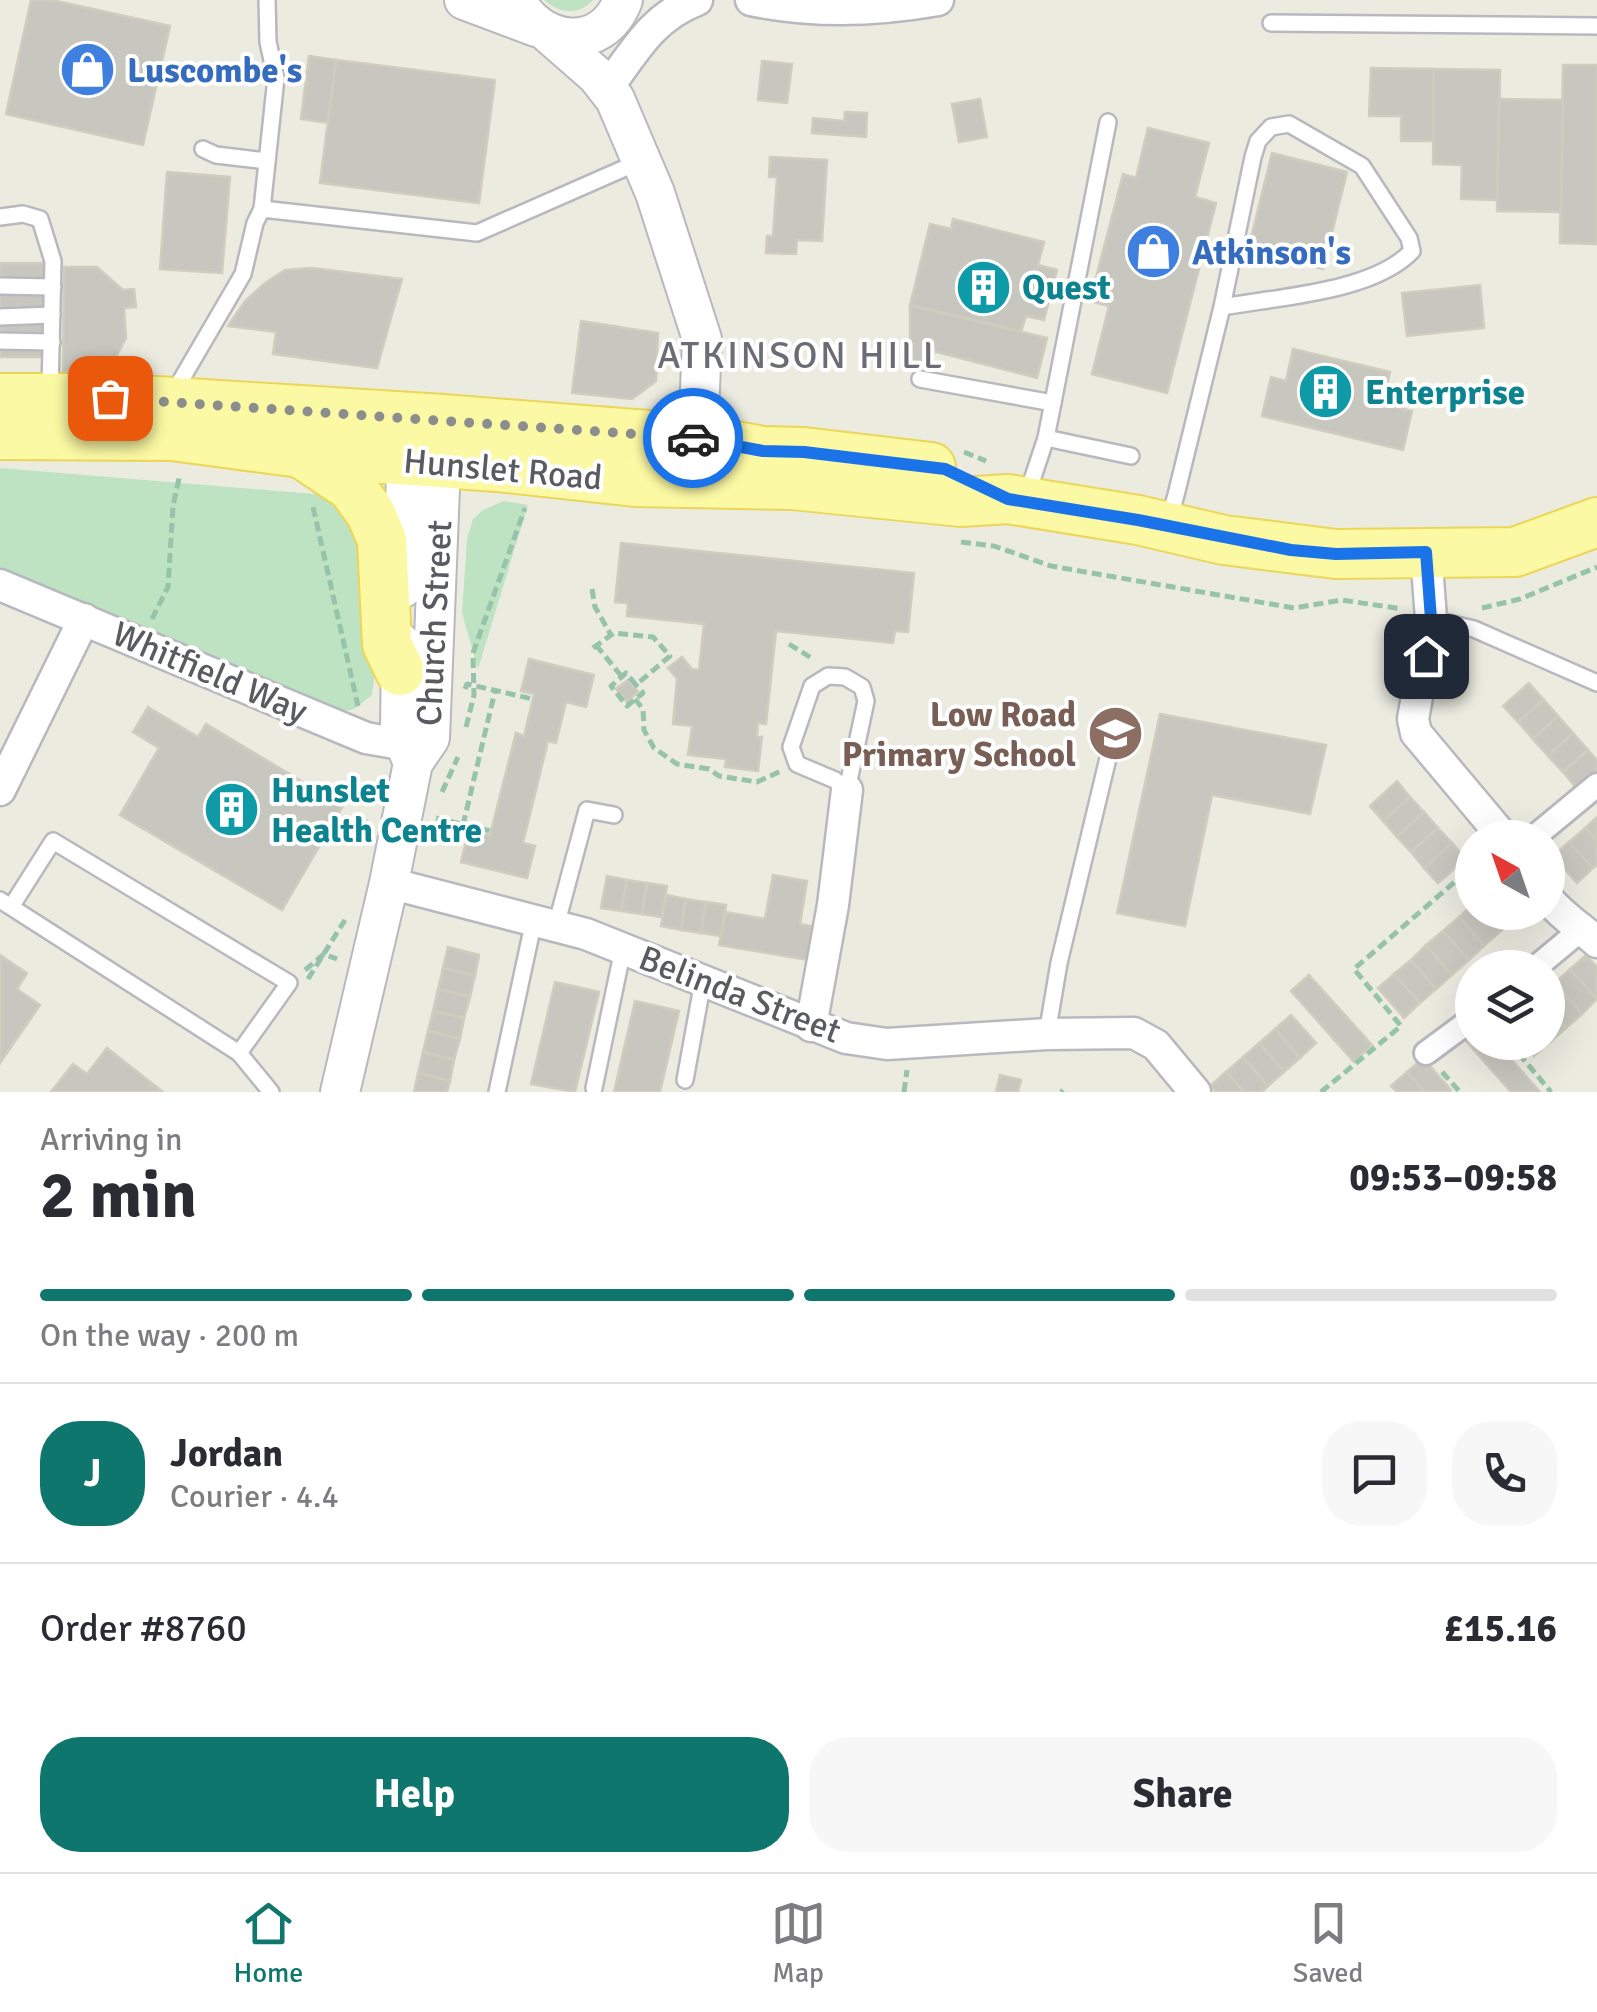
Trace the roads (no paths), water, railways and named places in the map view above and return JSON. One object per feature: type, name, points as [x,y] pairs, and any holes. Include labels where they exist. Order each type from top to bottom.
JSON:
[{"type":"main road","name":"Hunslet Road","points":[[0,398],[51,417],[178,419],[424,440],[634,482],[698,460],[792,485],[961,502],[1016,500],[1291,550],[1336,554],[1516,552],[1597,522]]},
{"type":"main road","name":"Hunslet Road","points":[[0,435],[51,417]]},
{"type":"main road","name":"Hunslet Road","points":[[178,419],[300,453],[424,440]]},
{"type":"main road","points":[[300,453],[352,487],[371,514],[382,540],[387,644],[400,671]]},
{"type":"street","points":[[464,0],[533,21],[567,38],[586,36],[603,28],[628,5]]},
{"type":"street","points":[[614,89],[643,38],[671,10],[697,0]]},
{"type":"street","points":[[751,0],[819,9],[938,0]]},
{"type":"street","points":[[628,5],[614,89],[655,193],[702,340],[698,460]]},
{"type":"street","points":[[533,21],[614,89]]},
{"type":"street","name":"Church Street","points":[[424,440],[400,671],[400,732],[430,748]]},
{"type":"street","name":"Church Street","points":[[340,1092],[389,883],[430,748],[424,440]]},
{"type":"street","points":[[1426,552],[1431,614],[1413,720],[1416,734],[1489,820]]},
{"type":"street","name":"Whitfield Way","points":[[0,585],[366,738],[430,748]]},
{"type":"street","points":[[0,790],[84,619]]},
{"type":"street","points":[[1554,820],[1597,786]]},
{"type":"street","points":[[810,1026],[848,790]]},
{"type":"street","name":"Belinda Street","points":[[389,883],[545,923],[623,949],[846,1038],[888,1044],[1134,1033],[1156,1045],[1195,1092]]},
{"type":"street","points":[[1565,920],[1592,934]]},
{"type":"street","points":[[1565,950],[1592,934]]},
{"type":"street","points":[[1426,1053],[1455,1032]]},
{"type":"lane","points":[[178,419],[244,274],[262,208],[276,78],[268,42],[266,0]]},
{"type":"lane","points":[[1271,23],[1597,26]]},
{"type":"lane","points":[[1016,500],[1046,438],[1108,122]]},
{"type":"lane","points":[[1167,527],[1222,308],[1258,140],[1271,127],[1290,124],[1362,166],[1409,238],[1412,251],[1400,264],[1356,282],[1222,308]]},
{"type":"lane","points":[[203,150],[267,161]]},
{"type":"lane","points":[[262,208],[477,232],[641,161]]},
{"type":"lane","points":[[0,217],[24,214],[40,218],[52,248],[51,417]]},
{"type":"lane","points":[[0,286],[53,287]]},
{"type":"lane","points":[[0,317],[52,315]]},
{"type":"lane","points":[[0,342],[52,342]]},
{"type":"lane","points":[[920,380],[1054,403]]},
{"type":"lane","points":[[1046,438],[1131,456]]},
{"type":"lane","points":[[1431,614],[1597,682]]},
{"type":"lane","points":[[828,676],[846,677],[862,686],[866,701],[848,790],[835,780],[797,764],[791,747],[812,686],[828,676]]},
{"type":"lane","points":[[1047,1034],[1059,963],[1114,733]]},
{"type":"lane","points":[[497,1092],[545,923],[587,810],[614,814]]},
{"type":"lane","points":[[239,1053],[289,983],[53,841],[6,903],[239,1053],[271,1092]]},
{"type":"lane","points":[[594,1088],[623,949]]},
{"type":"lane","points":[[686,1080],[703,981]]},
{"type":"place","name":"Luscombe's","points":[[88,70]]},
{"type":"place","name":"Atkinson's","points":[[1153,252]]},
{"type":"place","name":"Quest","points":[[983,287]]},
{"type":"place","name":"Enterprise","points":[[1326,392]]},
{"type":"place","name":"Low Road Primary School","points":[[1115,734]]},
{"type":"place","name":"Hunslet Health Centre","points":[[232,810]]},
{"type":"district","name":"ATKINSON HILL","points":[[801,355]]}]
